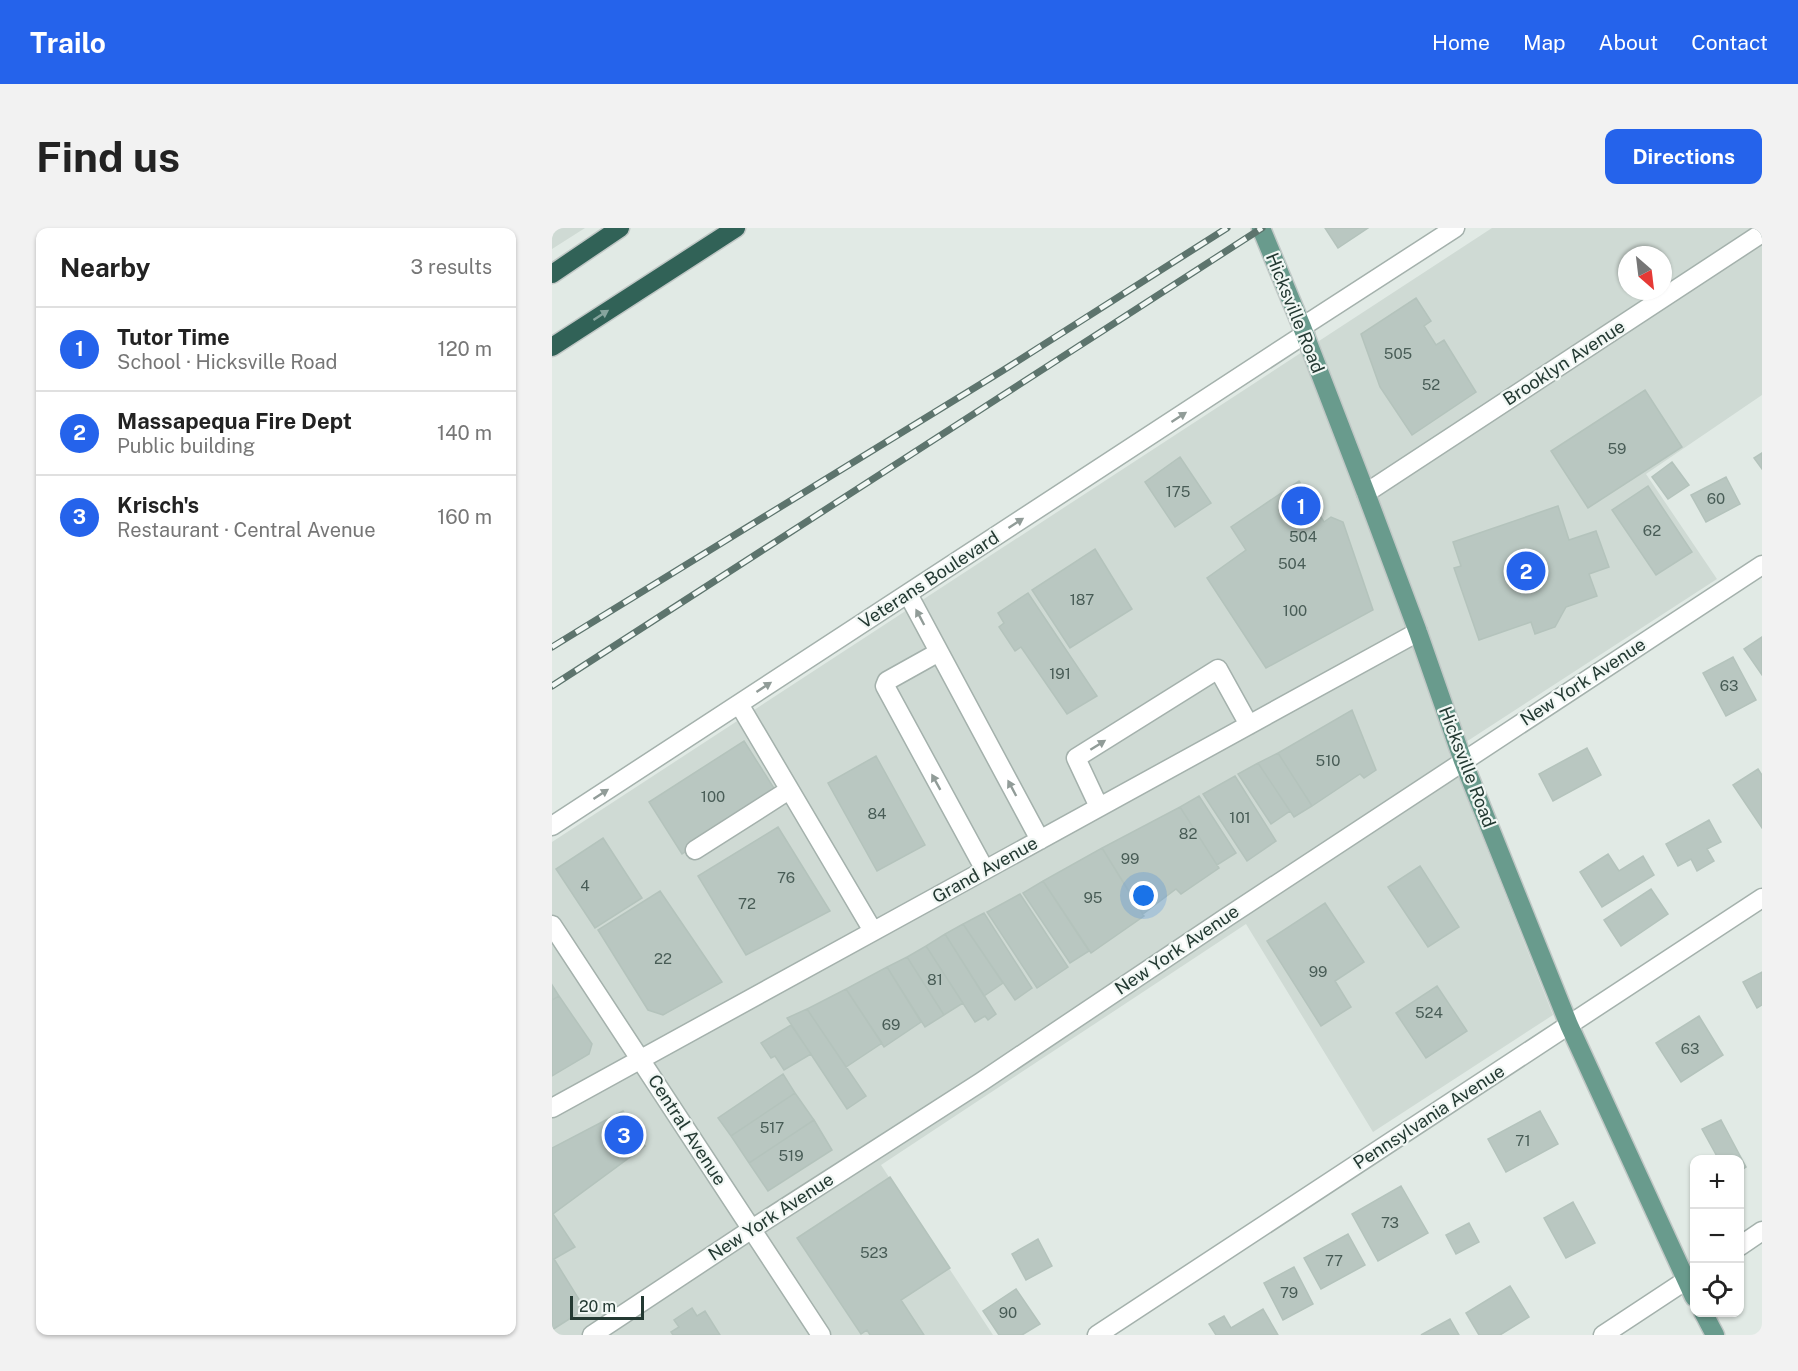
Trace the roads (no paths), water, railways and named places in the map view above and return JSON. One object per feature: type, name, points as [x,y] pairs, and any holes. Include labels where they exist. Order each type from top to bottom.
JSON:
[{"type":"highway","points":[[552,274],[620,228]]},
{"type":"highway","points":[[552,347],[736,228]]},
{"type":"main road","name":"Hicksville Road","points":[[1261,228],[1304,331],[1366,493],[1463,761],[1569,1025],[1690,1278]]},
{"type":"main road","points":[[1705,1317],[1715,1335]]},
{"type":"street","name":"Veterans Boulevard","points":[[552,826],[908,594],[1455,228]]},
{"type":"street","name":"Brooklyn Avenue","points":[[1366,493],[1762,232]]},
{"type":"street","name":"New York Avenue","points":[[592,1335],[981,1082],[1762,565]]},
{"type":"street","points":[[908,594],[1040,840]]},
{"type":"street","name":"Grand Avenue","points":[[552,1108],[1418,632]]},
{"type":"street","points":[[939,652],[887,681],[885,686],[985,870]]},
{"type":"street","points":[[1100,807],[1076,759],[1218,669],[1249,725]]},
{"type":"street","points":[[739,704],[873,931]]},
{"type":"street","points":[[695,850],[789,790]]},
{"type":"street","name":"Pennsylvania Avenue","points":[[1097,1335],[1762,898]]},
{"type":"street","name":"Central Avenue","points":[[552,925],[822,1335]]},
{"type":"street","points":[[1744,1242],[1762,1231]]},
{"type":"street","points":[[1603,1335],[1690,1278]]},
{"type":"railway","points":[[552,647],[1002,371],[1227,228]]},
{"type":"railway","points":[[552,686],[1262,228]]},
{"type":"place","name":"Tutor Time","points":[[1301,506]]},
{"type":"place","name":"Massapequa Fire Dept","points":[[1526,571]]},
{"type":"place","name":"Krisch's","points":[[624,1135]]}]
